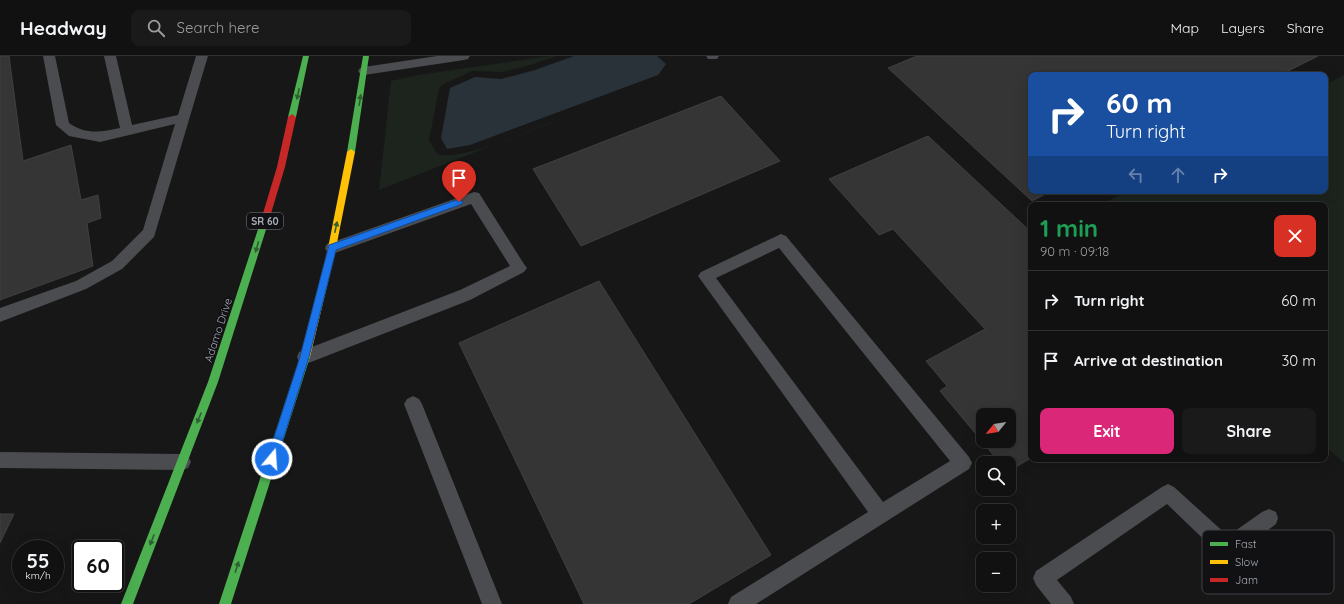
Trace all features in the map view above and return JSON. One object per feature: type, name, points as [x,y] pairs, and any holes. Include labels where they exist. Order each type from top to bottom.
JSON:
[{"type":"main road","name":"Adamo Drive","points":[[127,604],[213,382],[255,255],[281,168],[306,56]]},
{"type":"main road","points":[[225,604],[305,357],[332,248],[349,165],[366,56]]},
{"type":"lane","points":[[49,56],[63,125],[74,133],[100,137],[183,118]]},
{"type":"lane","points":[[110,56],[127,131]]},
{"type":"lane","points":[[0,315],[81,285],[117,265],[149,233],[202,56]]},
{"type":"lane","points":[[364,71],[464,56]]},
{"type":"lane","points":[[305,357],[465,295],[519,268],[474,197],[332,248]]},
{"type":"lane","points":[[738,604],[964,463],[781,240],[706,276],[881,514]]},
{"type":"lane","points":[[413,404],[492,604]]},
{"type":"lane","points":[[0,460],[182,462]]},
{"type":"lane","points":[[1064,604],[1043,578],[1168,493],[1208,530]]},
{"type":"lane","points":[[1252,530],[1269,518]]},
{"type":"shaded area","points":[[556,56],[531,65],[502,72],[472,71],[442,85],[439,89],[429,140],[437,154],[449,155],[466,152],[499,143],[379,190],[391,81],[418,75]]},
{"type":"shaded area","points":[[574,56],[657,56],[666,64],[658,75],[470,145],[447,149],[441,138],[450,88],[475,77],[501,79],[535,70]]},
{"type":"shaded area","points":[[1344,75],[1344,463],[1328,449],[1328,202],[1106,202],[1121,194],[1328,194],[1328,83]]},
{"type":"shaded area","points":[[582,110],[530,131],[499,143]]},
{"type":"building","points":[[0,56],[9,56],[23,161],[71,145],[81,200],[98,195],[101,218],[87,223],[93,266],[0,300]]},
{"type":"building","points":[[917,56],[1318,56],[1286,72],[1028,72],[1028,194],[1045,194],[1032,201],[888,68]]},
{"type":"building","points":[[721,96],[780,161],[581,246],[533,169]]},
{"type":"building","points":[[928,136],[1028,229],[1028,460],[1016,467],[1016,456],[994,456],[988,448],[1016,448],[1016,408],[976,408],[976,434],[940,391],[947,386],[926,361],[985,329],[893,229],[879,235],[829,179]]},
{"type":"building","points":[[599,281],[771,555],[689,604],[584,604],[459,343]]},
{"type":"building","points":[[0,514],[14,514],[0,543]]},
{"type":"traffic: fast","points":[[292,117],[306,56]]},
{"type":"traffic: fast","points":[[351,152],[366,56]]},
{"type":"traffic: fast","points":[[127,604],[213,382],[265,220]]},
{"type":"traffic: fast","points":[[225,604],[305,357]]},
{"type":"traffic: slow","points":[[305,357],[331,253],[351,152]]},
{"type":"traffic: jam","points":[[265,220],[281,167],[292,117]]},
{"type":"route","points":[[272,459],[305,357],[332,248],[459,202]]}]
